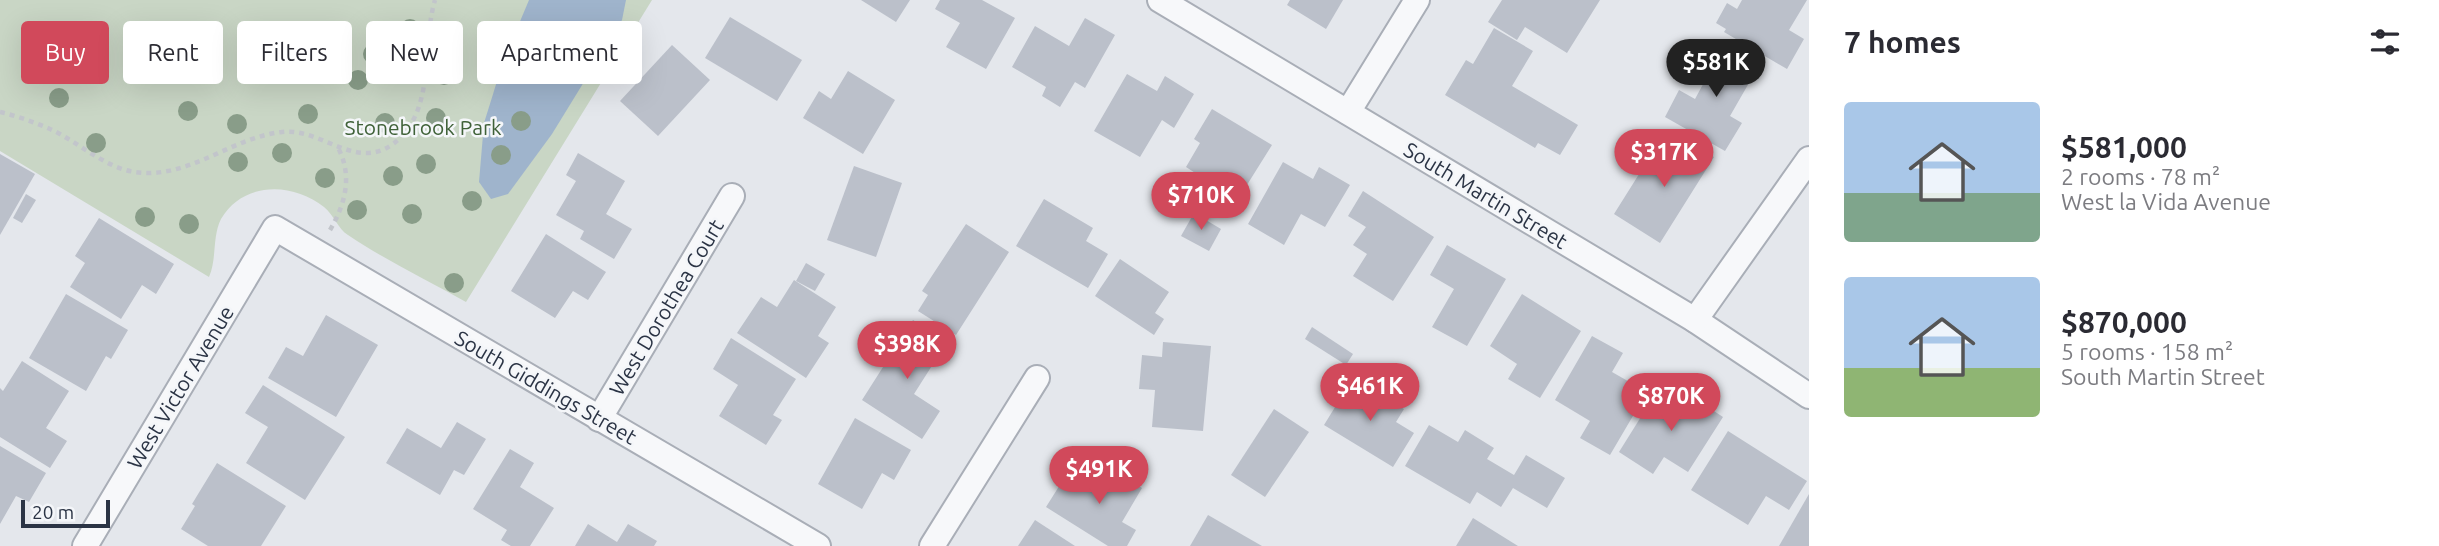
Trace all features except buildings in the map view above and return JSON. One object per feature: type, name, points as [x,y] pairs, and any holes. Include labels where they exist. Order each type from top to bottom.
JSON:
[{"type":"street","name":"South Martin Street","points":[[1160,0],[1695,320],[1809,396]]},
{"type":"street","points":[[1348,112],[1417,0]]},
{"type":"street","points":[[1695,320],[1809,159]]},
{"type":"street","name":"West Dorothea Court","points":[[599,419],[732,196]]},
{"type":"street","name":"South Giddings Street","points":[[275,228],[818,546]]},
{"type":"street","name":"West Victor Avenue","points":[[85,546],[275,228]]},
{"type":"street","points":[[932,546],[1037,378]]},
{"type":"path","points":[[0,112],[50,129],[134,172],[173,168],[208,159],[253,137],[286,131],[359,153],[374,153],[402,136],[418,109],[435,0]]},
{"type":"path","points":[[333,225],[345,198],[347,171],[337,146]]},
{"type":"green space","name":"Stonebrook Park","points":[[0,0],[652,0],[639,21],[477,21],[477,84],[600,84],[466,302],[348,235],[324,207],[312,199],[284,190],[255,192],[230,207],[218,226],[209,277],[0,151]]},
{"type":"water","points":[[529,0],[626,0],[621,21],[520,21]]},
{"type":"water","points":[[496,84],[583,84],[552,134],[508,194],[491,199],[479,182],[484,123]]}]
